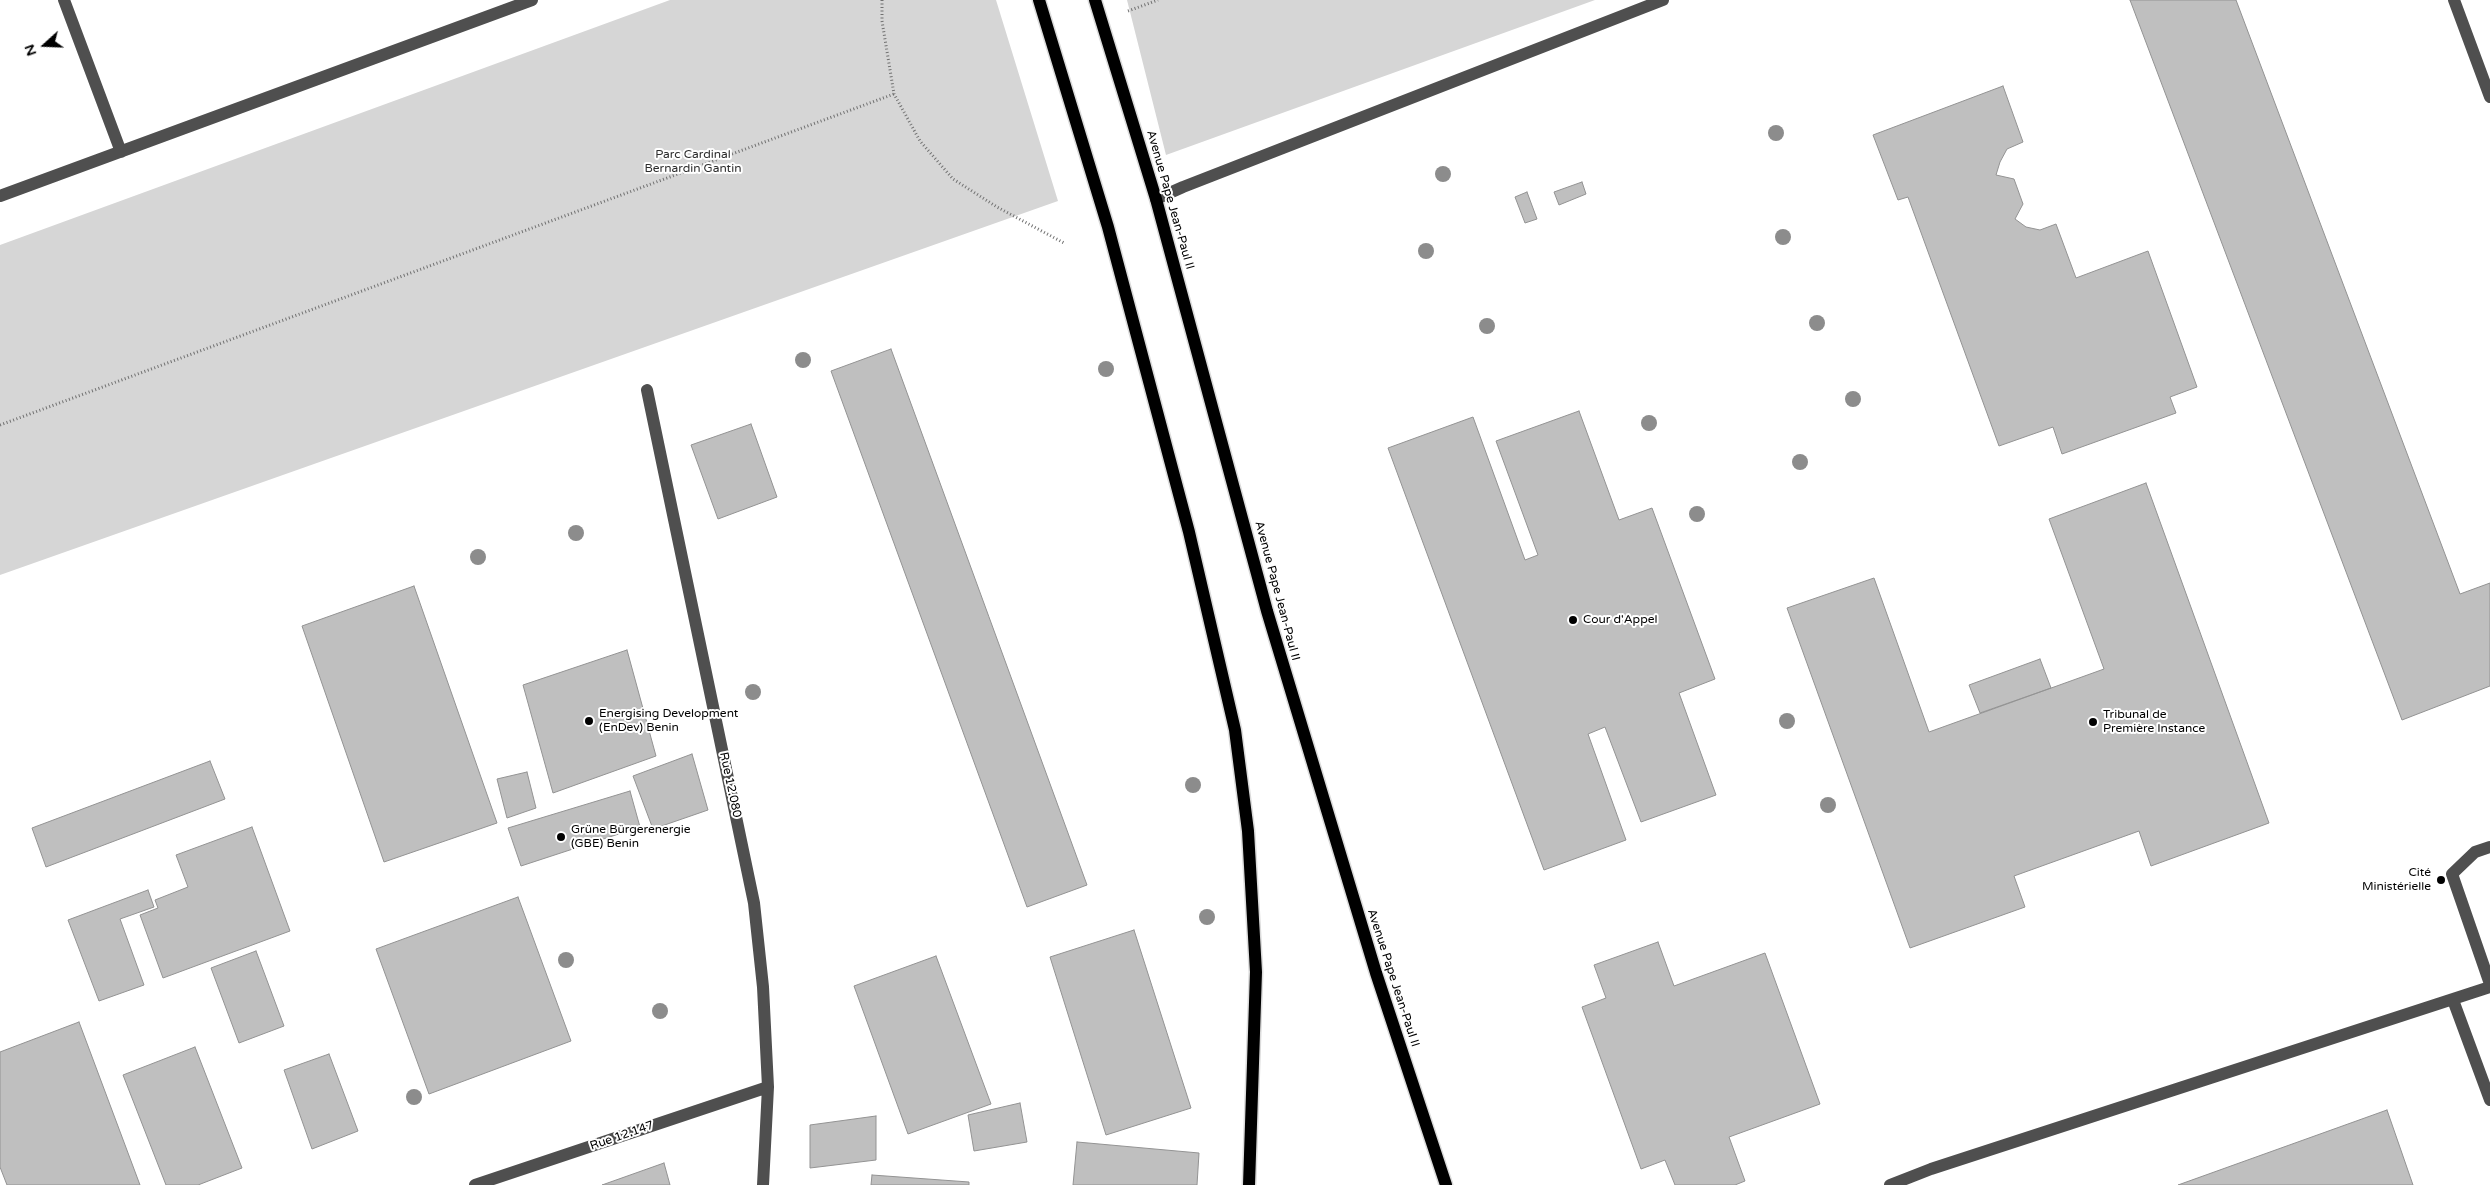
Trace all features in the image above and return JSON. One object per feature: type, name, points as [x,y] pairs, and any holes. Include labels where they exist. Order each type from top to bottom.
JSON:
[{"type":"main road","points":[[1039,0],[1108,227],[1191,541],[1235,730],[1248,831],[1256,972],[1249,1185]]},
{"type":"main road","name":"Avenue Pape Jean-Paul II","points":[[1095,0],[1156,199],[1270,620],[1376,973],[1446,1185]]},
{"type":"street","points":[[64,0],[120,152]]},
{"type":"street","points":[[0,196],[532,0]]},
{"type":"street","points":[[1156,199],[1663,0]]},
{"type":"street","points":[[2454,0],[2490,97]]},
{"type":"street","name":"Rue 12.080","points":[[647,390],[754,903],[763,987],[768,1087],[763,1185]]},
{"type":"street","points":[[1890,1185],[1940,1166],[2453,1000],[2490,985],[2452,874],[2475,852],[2490,847]]},
{"type":"street","points":[[2453,1000],[2490,1100]]},
{"type":"street","name":"Rue 12.147","points":[[475,1185],[768,1087]]},
{"type":"path","points":[[882,0],[882,21],[894,94],[920,141],[953,179],[996,207],[1064,243]]},
{"type":"path","points":[[0,425],[894,94]]},
{"type":"green space","name":"Parc Cardinal Bernardin Gantin","points":[[670,0],[996,0],[1058,201],[0,575],[0,245]]},
{"type":"green space","points":[[1127,0],[1595,0],[1166,155]]},
{"type":"building","points":[[2130,0],[2236,0],[2460,594],[2490,583],[2490,686],[2402,720]]},
{"type":"building","points":[[2003,86],[2023,142],[2007,149],[1996,175],[2014,179],[2023,204],[2015,219],[2026,227],[2040,230],[2056,224],[2076,278],[2148,251],[2197,387],[2170,397],[2176,413],[2062,454],[2053,427],[1999,446],[1908,197],[1898,200],[1873,135]]},
{"type":"building","points":[[1582,182],[1586,194],[1559,205],[1554,192]]},
{"type":"building","points":[[1527,192],[1537,219],[1525,223],[1515,197]]},
{"type":"building","points":[[891,349],[1087,885],[1027,907],[831,371]]},
{"type":"building","name":"Cour d'Appel","points":[[1579,411],[1619,520],[1652,508],[1715,679],[1679,693],[1716,795],[1641,822],[1605,727],[1588,734],[1626,840],[1544,870],[1388,448],[1473,417],[1525,560],[1538,555],[1496,441]]},
{"type":"building","points":[[751,424],[777,497],[718,519],[691,445]]},
{"type":"building","name":"Tribunal de Première Instance","points":[[2146,483],[2269,823],[2151,866],[2139,831],[2014,876],[2025,907],[1910,948],[1787,608],[1874,578],[1929,732],[2104,669],[2049,519]]},
{"type":"building","points":[[414,586],[497,823],[384,862],[302,626]]},
{"type":"building","name":"Energising Development (EnDev) Benin","points":[[627,650],[656,756],[553,793],[523,685]]},
{"type":"building","points":[[2040,659],[2051,688],[1980,713],[1969,685]]},
{"type":"building","points":[[692,754],[708,810],[653,829],[633,776]]},
{"type":"building","points":[[210,761],[225,799],[46,867],[32,828]]},
{"type":"building","points":[[527,772],[536,808],[507,818],[497,779]]},
{"type":"building","name":"Grüne Bürgerenergie (GBE) Benin","points":[[630,791],[640,827],[521,866],[508,828]]},
{"type":"building","points":[[252,827],[290,931],[163,978],[140,915],[158,908],[155,900],[188,887],[176,855]]},
{"type":"building","points":[[148,890],[154,907],[120,919],[144,985],[99,1001],[68,920]]},
{"type":"building","points":[[518,897],[571,1041],[429,1094],[376,949]]},
{"type":"building","points":[[1134,930],[1191,1108],[1106,1135],[1050,957]]},
{"type":"building","points":[[1658,942],[1674,986],[1765,953],[1820,1104],[1729,1137],[1745,1181],[1735,1185],[1675,1185],[1665,1160],[1641,1169],[1582,1007],[1606,998],[1594,965]]},
{"type":"building","points":[[256,951],[284,1026],[239,1043],[211,968]]},
{"type":"building","points":[[936,956],[991,1104],[908,1134],[854,986]]},
{"type":"building","points":[[79,1022],[140,1185],[7,1185],[0,1167],[0,1052]]},
{"type":"building","points":[[195,1047],[242,1168],[198,1185],[166,1185],[123,1075]]},
{"type":"building","points":[[329,1054],[358,1131],[312,1149],[284,1070]]},
{"type":"building","points":[[1020,1103],[1027,1142],[974,1151],[968,1115]]},
{"type":"building","points":[[2387,1110],[2413,1185],[2178,1185]]},
{"type":"building","points":[[876,1116],[876,1160],[810,1168],[810,1125]]},
{"type":"building","points":[[1077,1142],[1199,1153],[1197,1185],[1073,1185]]},
{"type":"building","points":[[664,1163],[670,1185],[602,1185]]},
{"type":"building","points":[[872,1175],[969,1182],[969,1185],[871,1185]]},
{"type":"place","name":"Cour d'Appel","points":[[1573,620]]},
{"type":"place","name":"Energising Development (EnDev) Benin","points":[[589,721]]},
{"type":"place","name":"Tribunal de Première Instance","points":[[2093,722]]},
{"type":"place","name":"Grüne Bürgerenergie (GBE) Benin","points":[[561,837]]},
{"type":"place","name":"Cité Ministérielle","points":[[2441,880]]}]
